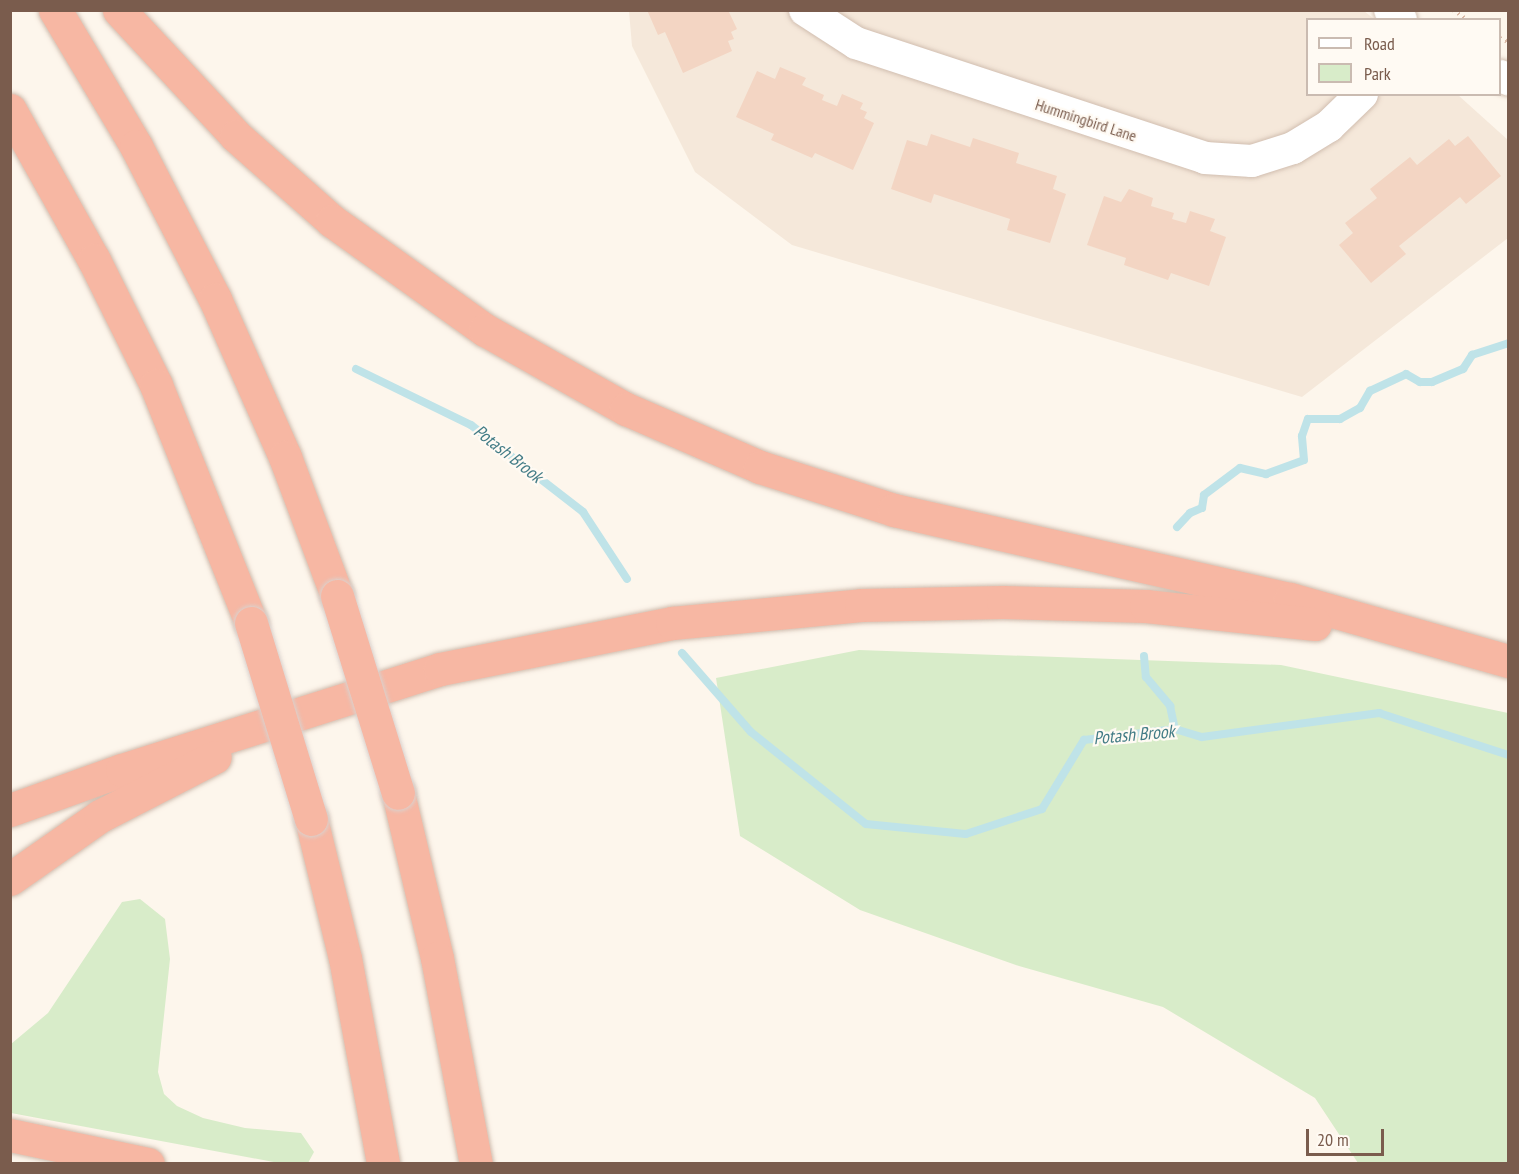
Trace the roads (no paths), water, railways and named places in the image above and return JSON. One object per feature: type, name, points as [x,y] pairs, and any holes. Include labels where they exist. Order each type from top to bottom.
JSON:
[{"type":"highway","points":[[55,10],[136,146],[215,299],[285,458],[337,596],[398,793],[437,958],[476,1164]]},
{"type":"highway","points":[[119,10],[236,136],[332,222],[485,330],[644,418],[760,467],[894,510],[1290,599],[1509,661]]},
{"type":"highway","points":[[10,110],[94,260],[146,363],[193,470],[251,623],[311,819],[348,969],[383,1164]]},
{"type":"highway","points":[[10,810],[132,766],[305,714],[440,669],[591,636],[719,617],[896,603],[1050,602],[1192,609],[1334,627],[1509,661]]},
{"type":"highway","points":[[10,879],[109,811],[305,714]]},
{"type":"highway","points":[[10,1135],[148,1164]]},
{"type":"street","name":"Hummingbird Lane","points":[[805,10],[856,43],[1205,158],[1252,161],[1293,148],[1329,126],[1360,96]]},
{"type":"waterway","points":[[1177,527],[1190,513],[1202,508],[1204,495],[1240,468],[1266,474],[1304,460],[1302,436],[1308,419],[1340,419],[1360,408],[1370,391],[1406,374],[1420,382],[1432,382],[1463,369],[1472,355],[1508,343]]},
{"type":"waterway","name":"Potash Brook","points":[[356,369],[471,425],[583,512],[627,579]]},
{"type":"waterway","name":"Potash Brook","points":[[682,653],[751,732],[866,824],[966,834],[1042,809],[1084,740],[1175,729],[1202,737],[1379,713],[1508,755]]},
{"type":"waterway","points":[[1144,656],[1146,677],[1170,706],[1175,729]]}]
